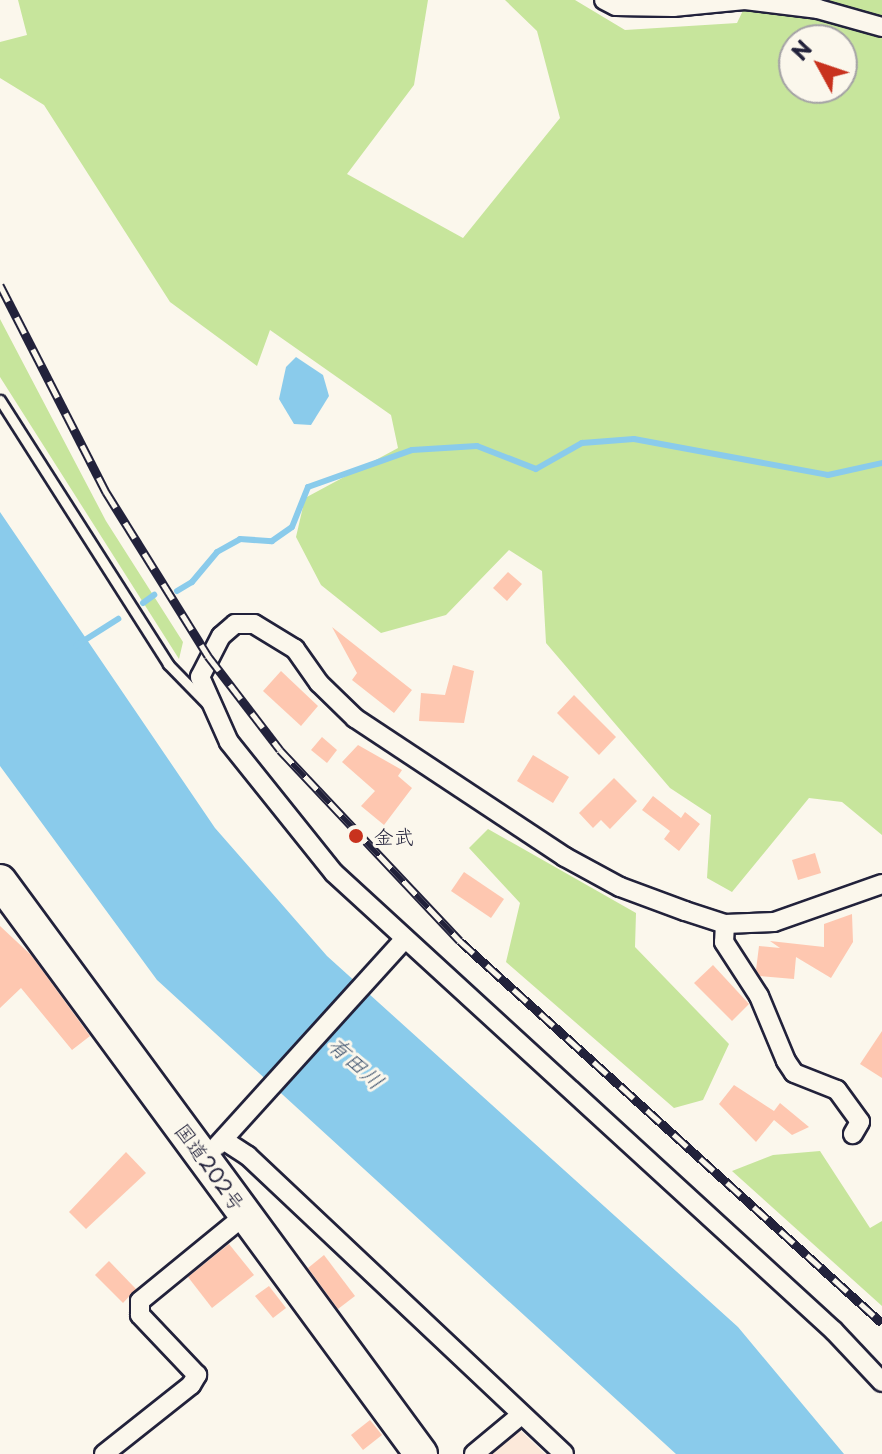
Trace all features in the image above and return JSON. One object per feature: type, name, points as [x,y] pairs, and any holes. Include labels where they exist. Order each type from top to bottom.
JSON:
[{"type":"highway","name":"国道202号","points":[[0,882],[213,1148],[245,1215],[421,1454]]},
{"type":"street","points":[[604,0],[616,6],[673,7],[745,0],[818,9],[882,27]]},
{"type":"street","points":[[882,884],[774,922],[725,924],[620,887],[565,857],[355,718],[319,683],[295,649],[254,624],[235,624],[208,656],[200,677],[210,706],[229,742],[334,873],[403,941],[823,1320],[882,1382]]},
{"type":"street","points":[[725,924],[724,942],[759,996],[786,1061],[794,1073],[837,1090],[860,1122],[853,1134]]},
{"type":"street","points":[[213,1148],[248,1114],[403,941]]},
{"type":"street","points":[[213,1148],[248,1156],[564,1454]]},
{"type":"street","points":[[104,1454],[191,1385],[197,1375],[140,1315],[140,1301],[245,1215]]},
{"type":"street","points":[[474,1454],[521,1415]]},
{"type":"lane","points":[[0,400],[168,664],[210,706]]},
{"type":"shaded area","points":[[519,1429],[545,1454],[485,1454]]},
{"type":"green space","points":[[18,0],[428,0],[414,85],[347,174],[463,238],[560,118],[537,31],[505,0],[575,0],[625,30],[737,23],[748,0],[882,0],[882,835],[842,802],[809,798],[732,892],[707,878],[711,815],[670,788],[546,643],[542,571],[509,550],[446,615],[381,633],[321,585],[296,537],[305,498],[398,448],[391,415],[270,330],[257,366],[170,302],[44,105],[0,78],[0,42],[27,35]]},
{"type":"green space","points":[[0,319],[106,521],[183,642],[179,659],[0,377]]},
{"type":"green space","points":[[488,829],[636,913],[635,947],[729,1044],[703,1100],[674,1108],[506,962],[520,903],[469,848]]},
{"type":"green space","points":[[820,1151],[870,1228],[882,1221],[882,1306],[732,1171],[773,1155]]},
{"type":"water","points":[[296,357],[323,375],[329,396],[311,425],[294,424],[279,399],[286,367]]},
{"type":"water","name":"有田川","points":[[0,512],[215,828],[327,956],[738,1327],[844,1454],[676,1454],[157,980],[0,766]]},
{"type":"building","points":[[508,572],[522,584],[507,601],[493,588]]},
{"type":"building","points":[[332,627],[412,690],[394,713],[352,680],[357,673]]},
{"type":"building","points":[[453,665],[474,671],[464,723],[419,721],[421,693],[445,695]]},
{"type":"building","points":[[281,671],[318,706],[301,726],[263,691]]},
{"type":"building","points":[[574,695],[616,737],[599,755],[557,713]]},
{"type":"building","points":[[322,737],[337,750],[327,763],[311,750]]},
{"type":"building","points":[[358,745],[402,770],[398,776],[412,788],[384,825],[361,806],[375,791],[342,762]]},
{"type":"building","points":[[533,755],[569,777],[553,803],[517,781]]},
{"type":"building","points":[[614,778],[637,801],[610,829],[601,820],[593,828],[579,813]]},
{"type":"building","points":[[653,796],[681,818],[685,812],[700,824],[679,851],[664,839],[670,831],[642,810]]},
{"type":"building","points":[[815,853],[821,873],[798,880],[792,860]]},
{"type":"building","points":[[464,872],[504,899],[491,918],[451,891]]},
{"type":"building","points":[[852,914],[853,942],[831,978],[796,957],[794,979],[760,976],[756,970],[759,946],[780,948],[770,941],[824,947],[824,924]]},
{"type":"building","points":[[0,926],[31,955],[90,1036],[72,1050],[21,988],[0,1008]]},
{"type":"building","points":[[713,965],[749,1004],[732,1021],[694,983]]},
{"type":"building","points":[[882,1031],[882,1078],[860,1064]]},
{"type":"building","points":[[734,1085],[774,1111],[780,1103],[809,1127],[792,1135],[774,1120],[756,1142],[719,1104]]},
{"type":"building","points":[[126,1152],[146,1173],[86,1229],[69,1212]]},
{"type":"building","points":[[229,1244],[254,1275],[212,1308],[188,1277]]},
{"type":"building","points":[[324,1255],[355,1296],[338,1309],[308,1268]]},
{"type":"building","points":[[109,1261],[136,1289],[123,1303],[95,1275]]},
{"type":"building","points":[[269,1286],[286,1308],[273,1318],[255,1296]]},
{"type":"building","points":[[370,1420],[382,1435],[363,1450],[351,1435]]},
{"type":"waterway","points":[[177,591],[192,582],[217,552],[240,539],[272,541],[292,527],[308,487],[412,450],[477,446],[536,469],[582,443],[634,439],[828,475],[882,463]]},
{"type":"waterway","points":[[143,603],[154,595]]},
{"type":"waterway","points":[[77,645],[118,619]]},
{"type":"railway","points":[[0,285],[106,492],[208,656],[280,750],[460,941],[882,1323]]},
{"type":"place","name":"金武","points":[[356,836]]}]
